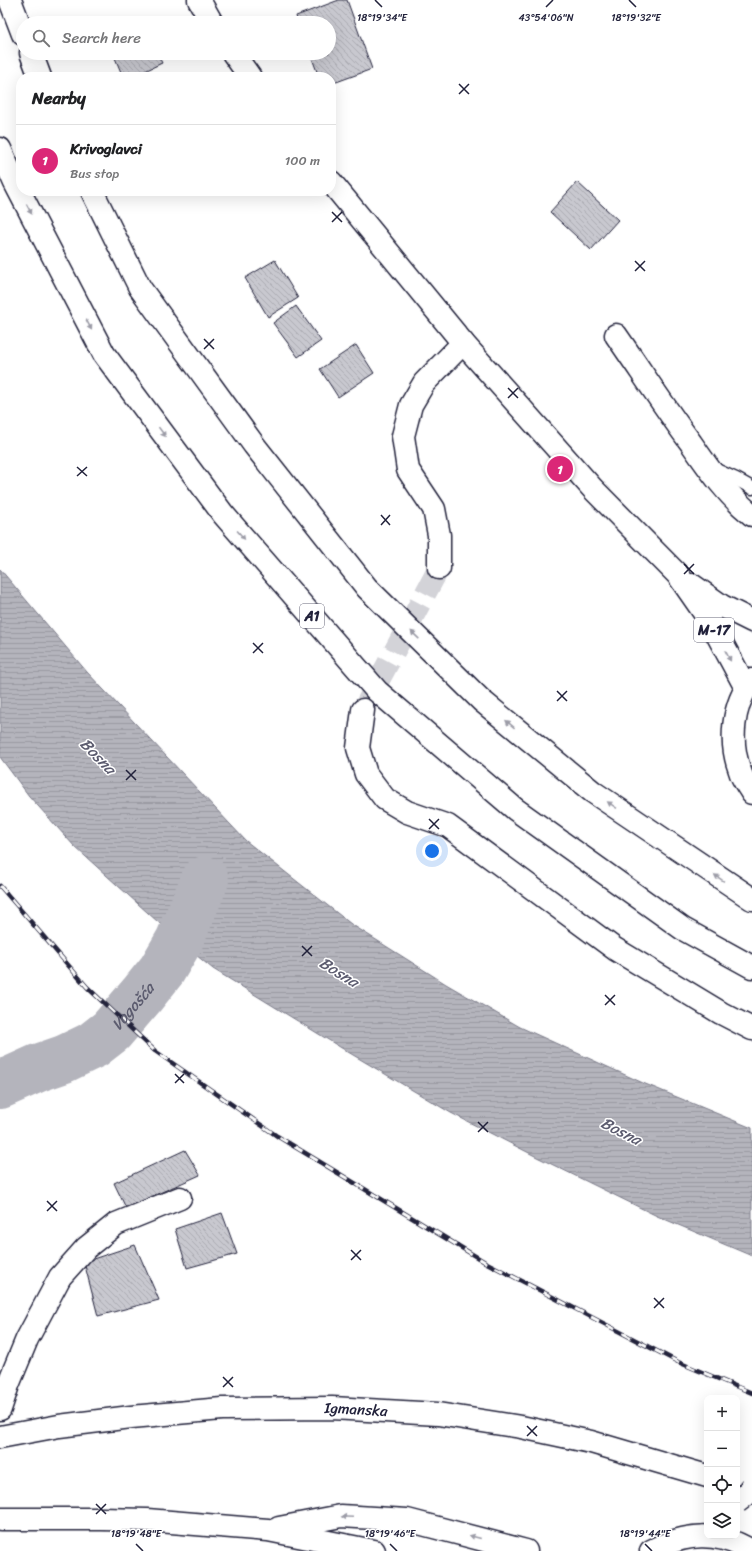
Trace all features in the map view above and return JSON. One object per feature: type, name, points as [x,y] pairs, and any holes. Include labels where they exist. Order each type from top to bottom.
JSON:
[{"type":"main road","points":[[10,0],[16,16]]},
{"type":"main road","points":[[199,0],[208,16]]},
{"type":"main road","points":[[34,60],[38,72]]},
{"type":"main road","points":[[238,60],[246,72]]},
{"type":"main road","name":"A1","points":[[0,149],[16,185]]},
{"type":"main road","name":"M-17","points":[[336,188],[463,343],[593,489],[678,576],[710,621],[749,684],[735,715],[734,744],[740,772],[752,793]]},
{"type":"main road","name":"A1","points":[[22,196],[104,354],[223,514],[377,690],[515,809],[683,929],[752,967]]},
{"type":"main road","points":[[94,196],[140,288],[254,445],[367,588],[482,701],[593,792],[752,899]]},
{"type":"main road","points":[[616,335],[716,479],[752,516]]},
{"type":"main road","points":[[439,568],[439,535],[434,509],[408,470],[403,436],[411,405],[424,383],[463,343]]},
{"type":"main road","name":"M-17","points":[[678,576],[722,606],[752,621]]},
{"type":"main road","points":[[363,710],[358,748],[366,774],[385,799],[407,812],[448,826],[615,949],[721,1013],[752,1029]]},
{"type":"main road","points":[[0,1409],[8,1385],[28,1339],[60,1277],[86,1248],[116,1224],[180,1198]]},
{"type":"main road","name":"Igmanska","points":[[0,1437],[59,1426],[138,1416],[222,1409],[332,1408],[438,1414],[520,1427],[591,1442],[704,1475]]},
{"type":"main road","points":[[740,1499],[752,1486]]},
{"type":"main road","points":[[740,1488],[752,1493]]},
{"type":"main road","points":[[268,1530],[341,1516],[407,1520],[526,1551]]},
{"type":"main road","points":[[0,1519],[147,1520],[268,1530],[374,1551]]},
{"type":"main road","points":[[651,1551],[669,1542],[699,1531],[739,1544],[751,1551]]},
{"type":"lane","points":[[707,466],[752,488]]},
{"type":"water","name":"Bosna","points":[[0,569],[87,672],[246,841],[351,924],[446,984],[520,1027],[643,1083],[752,1128],[752,1256],[657,1216],[537,1157],[451,1113],[348,1052],[213,969],[179,941],[75,847],[29,796],[0,757]]},
{"type":"building","points":[[339,0],[347,0],[372,69],[336,82],[336,72],[317,72],[313,60],[336,60],[336,16],[296,16]]},
{"type":"building","points":[[116,60],[160,60],[162,63],[143,72],[121,72]]},
{"type":"building","points":[[577,182],[618,220],[591,250],[550,212]]},
{"type":"building","points":[[275,260],[298,298],[268,317],[245,278]]},
{"type":"building","points":[[296,306],[321,341],[298,357],[273,323]]},
{"type":"building","points":[[356,345],[374,373],[338,397],[320,369]]},
{"type":"building","points":[[185,1150],[200,1175],[126,1208],[114,1183]]},
{"type":"building","points":[[222,1213],[237,1254],[187,1268],[175,1229]]},
{"type":"building","points":[[135,1245],[159,1300],[98,1316],[84,1262]]},
{"type":"waterway","name":"Vogošća","points":[[0,1085],[38,1068],[64,1059],[93,1045],[111,1031],[162,970],[179,941],[205,880]]},
{"type":"tunnel","points":[[363,710],[439,568]]},
{"type":"railway","points":[[0,886],[87,987],[155,1051],[277,1136],[485,1262],[678,1362],[752,1393]]},
{"type":"place","name":"Krivoglavci","points":[[560,469]]}]
